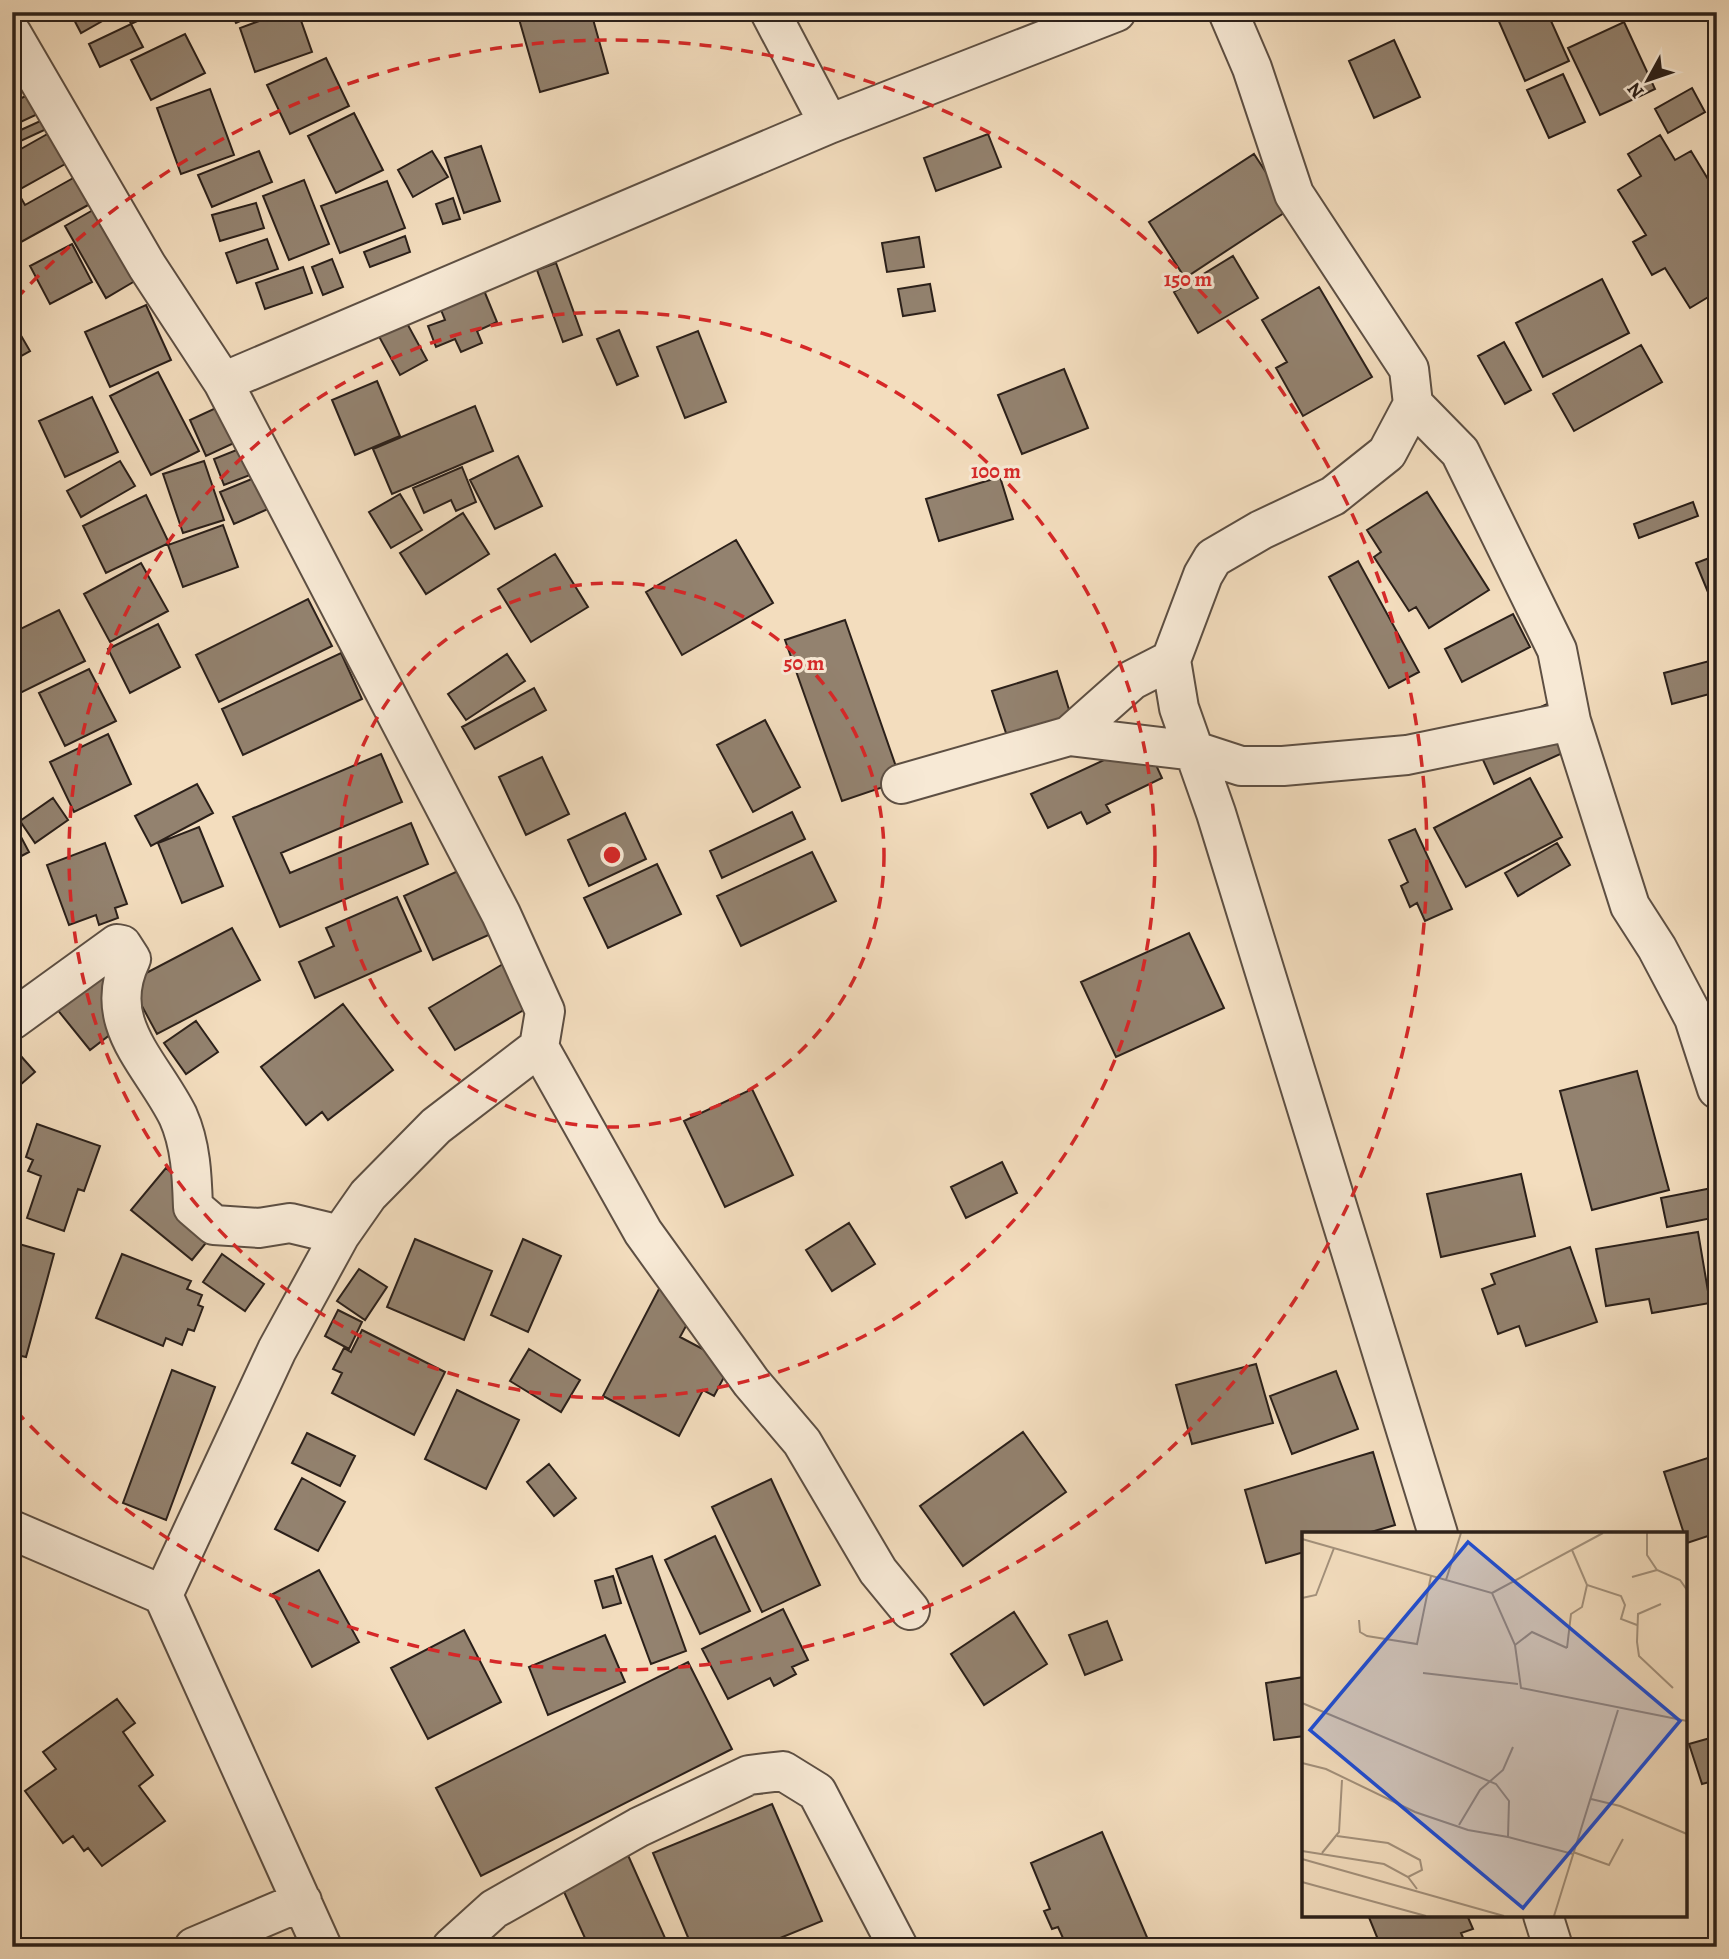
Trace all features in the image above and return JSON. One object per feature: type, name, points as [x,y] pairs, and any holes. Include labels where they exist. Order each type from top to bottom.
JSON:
[{"type":"street","points":[[770,12],[829,124]]},
{"type":"street","points":[[223,382],[829,124],[1116,12]]},
{"type":"street","points":[[1227,12],[1252,68],[1294,194],[1409,369],[1413,404],[1388,453],[1344,487],[1213,558],[1182,623],[1171,660],[1179,708],[1195,751],[1437,1532]]},
{"type":"street","points":[[12,34],[148,266],[223,382],[501,914],[545,1011],[539,1047],[643,1232],[751,1382],[802,1442],[878,1572],[910,1610]]},
{"type":"street","points":[[1413,404],[1460,452],[1557,650],[1571,722],[1630,906],[1657,948],[1694,1018],[1717,1089]]},
{"type":"street","points":[[1069,736],[1132,680],[1171,660]]},
{"type":"street","points":[[901,784],[1069,736],[1195,751],[1241,766],[1283,766],[1407,755],[1571,722]]},
{"type":"street","points":[[12,1020],[117,944],[122,945],[131,959],[123,976],[119,1000],[123,1020],[179,1118],[191,1162],[193,1207],[214,1225],[259,1228],[290,1223],[340,1235]]},
{"type":"street","points":[[163,1595],[277,1350],[340,1235],[368,1195],[436,1126],[539,1047]]},
{"type":"street","points":[[12,1530],[163,1595],[322,1947]]},
{"type":"street","points":[[452,1947],[494,1909],[639,1827],[749,1775],[783,1771],[817,1792],[898,1947]]},
{"type":"street","points":[[194,1947],[302,1901]]},
{"type":"street","points":[[1544,1917],[1553,1947]]},
{"type":"building","points":[[70,12],[111,12],[113,15],[81,33]]},
{"type":"building","points":[[126,12],[157,12],[131,24]]},
{"type":"building","points":[[231,12],[261,12],[236,23]]},
{"type":"building","points":[[284,12],[298,12],[312,52],[255,72],[240,28]]},
{"type":"building","points":[[517,12],[591,12],[608,73],[540,92]]},
{"type":"building","points":[[1507,12],[1547,12],[1569,61],[1525,81],[1497,17]]},
{"type":"building","points":[[1624,22],[1655,89],[1600,115],[1568,48]]},
{"type":"building","points":[[131,24],[143,47],[100,67],[89,44]]},
{"type":"building","points":[[185,34],[205,73],[151,100],[131,60]]},
{"type":"building","points":[[1394,40],[1420,97],[1374,118],[1349,61]]},
{"type":"building","points":[[326,58],[349,106],[290,134],[267,85]]},
{"type":"building","points":[[1563,74],[1585,122],[1549,138],[1527,90]]},
{"type":"building","points":[[1692,88],[1705,112],[1668,133],[1655,109]]},
{"type":"building","points":[[210,89],[234,155],[181,174],[157,108]]},
{"type":"building","points":[[33,93],[42,112],[12,126],[12,102]]},
{"type":"building","points":[[354,113],[383,170],[336,193],[308,136]]},
{"type":"building","points":[[49,117],[53,126],[12,145],[12,134]]},
{"type":"building","points":[[58,128],[76,158],[17,191],[25,205],[84,172],[99,199],[12,247],[12,154]]},
{"type":"building","points":[[988,134],[1001,167],[936,191],[924,158]]},
{"type":"building","points":[[1660,135],[1675,160],[1691,151],[1717,194],[1717,307],[1710,296],[1690,308],[1665,268],[1652,275],[1633,242],[1646,235],[1618,190],[1641,176],[1628,154]]},
{"type":"building","points":[[481,146],[500,201],[464,213],[445,158]]},
{"type":"building","points":[[259,151],[272,182],[212,207],[198,175]]},
{"type":"building","points":[[432,151],[448,177],[413,197],[398,170]]},
{"type":"building","points":[[1254,154],[1290,209],[1185,278],[1149,222]]},
{"type":"building","points":[[304,180],[329,244],[289,260],[263,196]]},
{"type":"building","points":[[387,181],[405,228],[340,253],[321,206]]},
{"type":"building","points":[[453,198],[460,219],[443,224],[436,204]]},
{"type":"building","points":[[256,203],[264,228],[220,241],[212,215]]},
{"type":"building","points":[[100,206],[140,278],[106,298],[65,226]]},
{"type":"building","points":[[405,236],[410,252],[370,267],[364,252]]},
{"type":"building","points":[[919,237],[924,267],[887,272],[882,243]]},
{"type":"building","points":[[267,239],[278,269],[237,283],[226,253]]},
{"type":"building","points":[[72,244],[92,282],[50,304],[30,266]]},
{"type":"building","points":[[1233,256],[1258,298],[1198,333],[1174,292]]},
{"type":"building","points":[[332,259],[343,287],[323,295],[312,267]]},
{"type":"building","points":[[556,263],[582,335],[563,342],[537,270]]},
{"type":"building","points":[[303,267],[312,293],[265,309],[256,283]]},
{"type":"building","points":[[1602,279],[1629,333],[1543,377],[1516,323]]},
{"type":"building","points":[[930,284],[935,311],[903,316],[898,289]]},
{"type":"building","points":[[1319,287],[1372,377],[1303,416],[1276,368],[1287,362],[1262,320]]},
{"type":"building","points":[[483,288],[497,322],[477,331],[482,343],[461,352],[455,339],[436,347],[428,326],[445,320],[437,300]]},
{"type":"building","points":[[146,305],[171,360],[110,387],[85,332]]},
{"type":"building","points":[[403,316],[427,360],[400,375],[376,331]]},
{"type":"building","points":[[12,320],[30,351],[12,361]]},
{"type":"building","points":[[619,330],[638,376],[617,385],[597,339]]},
{"type":"building","points":[[698,331],[726,402],[685,418],[657,347]]},
{"type":"building","points":[[1504,342],[1531,390],[1505,404],[1478,356]]},
{"type":"building","points":[[1641,345],[1662,382],[1574,431],[1553,394]]},
{"type":"building","points":[[1064,369],[1088,428],[1022,454],[998,395]]},
{"type":"building","points":[[158,372],[199,451],[151,475],[110,396]]},
{"type":"building","points":[[377,381],[400,436],[355,455],[332,400]]},
{"type":"building","points":[[92,397],[118,452],[65,477],[39,421]]},
{"type":"building","points":[[475,406],[493,451],[392,494],[373,449]]},
{"type":"building","points":[[218,407],[234,443],[206,456],[190,420]]},
{"type":"building","points":[[239,449],[250,475],[224,485],[214,459]]},
{"type":"building","points":[[518,456],[542,506],[495,529],[470,480]]},
{"type":"building","points":[[120,461],[135,486],[81,517],[67,491]]},
{"type":"building","points":[[204,461],[224,520],[183,533],[163,474]]},
{"type":"building","points":[[462,467],[476,502],[456,511],[451,500],[424,513],[413,488]]},
{"type":"building","points":[[1000,477],[1013,519],[939,541],[926,499]]},
{"type":"building","points":[[254,478],[268,509],[234,524],[220,492]]},
{"type":"building","points":[[1427,492],[1489,590],[1429,628],[1416,607],[1409,611],[1374,557],[1381,552],[1367,530]]},
{"type":"building","points":[[400,494],[422,530],[391,548],[369,512]]},
{"type":"building","points":[[146,495],[169,543],[106,573],[83,526]]},
{"type":"building","points":[[1693,502],[1698,516],[1639,538],[1634,524]]},
{"type":"building","points":[[463,513],[489,554],[426,594],[400,553]]},
{"type":"building","points":[[223,525],[238,567],[183,587],[168,545]]},
{"type":"building","points":[[736,540],[773,603],[682,655],[646,592]]},
{"type":"building","points":[[555,554],[588,607],[531,642],[498,589]]},
{"type":"building","points":[[1717,555],[1717,614],[1696,563]]},
{"type":"building","points":[[1358,561],[1419,672],[1389,688],[1329,577]]},
{"type":"building","points":[[141,563],[168,611],[110,642],[84,594]]},
{"type":"building","points":[[308,599],[332,646],[219,702],[196,655]]},
{"type":"building","points":[[59,610],[85,661],[12,697],[12,633]]},
{"type":"building","points":[[1513,614],[1530,647],[1462,682],[1445,649]]},
{"type":"building","points":[[845,620],[901,781],[842,801],[785,640]]},
{"type":"building","points":[[158,624],[180,667],[130,693],[108,649]]},
{"type":"building","points":[[341,653],[362,699],[243,755],[222,709]]},
{"type":"building","points":[[507,654],[525,681],[466,720],[448,694]]},
{"type":"building","points":[[1717,659],[1717,692],[1672,704],[1664,673]]},
{"type":"building","points":[[89,669],[116,721],[65,746],[39,693]]},
{"type":"building","points":[[1057,671],[1071,716],[1007,736],[992,691]]},
{"type":"building","points":[[534,688],[546,710],[475,749],[462,727]]},
{"type":"building","points":[[1547,704],[1567,751],[1494,784],[1473,738]]},
{"type":"building","points":[[765,720],[800,787],[753,812],[717,745]]},
{"type":"building","points":[[108,734],[131,784],[74,812],[50,762]]},
{"type":"building","points":[[1145,741],[1162,778],[1106,805],[1110,812],[1087,824],[1081,812],[1048,828],[1031,794]]},
{"type":"building","points":[[381,754],[402,802],[281,853],[290,873],[411,823],[428,864],[280,927],[233,817]]},
{"type":"building","points":[[542,757],[569,814],[526,835],[499,777]]},
{"type":"building","points":[[1530,778],[1562,837],[1466,887],[1434,828]]},
{"type":"building","points":[[197,784],[213,813],[151,846],[135,816]]},
{"type":"building","points":[[53,798],[68,820],[35,843],[20,821]]},
{"type":"building","points":[[792,812],[805,839],[722,878],[710,851]]},
{"type":"building","points":[[625,813],[646,859],[589,886],[568,840]]},
{"type":"building","points":[[12,820],[29,852],[12,861]]},
{"type":"building","points":[[199,827],[223,886],[182,903],[158,843]]},
{"type":"building","points":[[1415,829],[1452,909],[1425,921],[1417,903],[1410,907],[1401,886],[1408,882],[1389,840]]},
{"type":"building","points":[[105,843],[127,904],[115,908],[118,918],[99,925],[96,915],[69,925],[47,865]]},
{"type":"building","points":[[1557,843],[1570,865],[1518,896],[1505,873]]},
{"type":"building","points":[[812,852],[836,901],[741,946],[717,896]]},
{"type":"building","points":[[473,864],[504,928],[433,960],[404,896]]},
{"type":"building","points":[[657,864],[681,914],[608,948],[584,898]]},
{"type":"building","points":[[397,897],[421,951],[315,998],[299,962],[334,946],[326,928]]},
{"type":"building","points":[[232,928],[260,980],[157,1034],[129,982]]},
{"type":"building","points":[[1189,933],[1224,1008],[1116,1057],[1081,982]]},
{"type":"building","points":[[508,961],[534,1004],[455,1050],[429,1008]]},
{"type":"building","points":[[95,970],[133,1017],[90,1050],[52,1003]]},
{"type":"building","points":[[343,1004],[393,1070],[328,1120],[322,1112],[306,1125],[261,1067]]},
{"type":"building","points":[[196,1021],[218,1052],[186,1074],[164,1043]]},
{"type":"building","points":[[12,1046],[35,1072],[12,1092]]},
{"type":"building","points":[[1637,1071],[1669,1190],[1592,1210],[1560,1091]]},
{"type":"building","points":[[752,1089],[793,1175],[725,1207],[684,1121]]},
{"type":"building","points":[[37,1124],[100,1146],[84,1191],[78,1189],[64,1231],[27,1218],[41,1176],[28,1171],[33,1160],[26,1157]]},
{"type":"building","points":[[1002,1162],[1017,1193],[966,1218],[951,1187]]},
{"type":"building","points":[[166,1168],[227,1217],[192,1260],[131,1210]]},
{"type":"building","points":[[1521,1174],[1535,1236],[1441,1257],[1427,1194]]},
{"type":"building","points":[[1717,1187],[1717,1217],[1667,1227],[1661,1198]]},
{"type":"building","points":[[849,1223],[875,1264],[832,1291],[806,1250]]},
{"type":"building","points":[[1698,1232],[1710,1303],[1652,1313],[1649,1299],[1606,1306],[1596,1249]]},
{"type":"building","points":[[415,1239],[492,1271],[464,1340],[387,1307]]},
{"type":"building","points":[[523,1239],[561,1256],[528,1332],[491,1315]]},
{"type":"building","points":[[12,1242],[54,1254],[26,1357],[12,1354]]},
{"type":"building","points":[[1570,1247],[1597,1322],[1526,1346],[1519,1326],[1498,1334],[1482,1289],[1495,1284],[1491,1274]]},
{"type":"building","points":[[122,1254],[191,1281],[187,1289],[202,1295],[198,1305],[203,1307],[194,1331],[188,1329],[182,1345],[166,1338],[163,1346],[96,1318]]},
{"type":"building","points":[[222,1254],[264,1284],[245,1311],[203,1282]]},
{"type":"building","points":[[359,1269],[387,1287],[365,1320],[337,1301]]},
{"type":"building","points":[[661,1285],[698,1304],[680,1337],[731,1364],[714,1396],[703,1390],[679,1436],[603,1396]]},
{"type":"building","points":[[338,1310],[362,1322],[349,1349],[325,1336]]},
{"type":"building","points":[[362,1330],[445,1372],[414,1435],[332,1393],[342,1373],[333,1369],[344,1348],[351,1352]]},
{"type":"building","points":[[529,1349],[580,1380],[561,1412],[510,1381]]},
{"type":"building","points":[[1256,1364],[1273,1423],[1192,1444],[1176,1385]]},
{"type":"building","points":[[172,1370],[215,1387],[166,1520],[123,1503]]},
{"type":"building","points":[[1336,1371],[1358,1429],[1292,1454],[1270,1396]]},
{"type":"building","points":[[457,1390],[519,1420],[486,1489],[425,1459]]},
{"type":"building","points":[[1023,1432],[1066,1492],[963,1566],[920,1506]]},
{"type":"building","points":[[307,1433],[355,1456],[340,1486],[292,1463]]},
{"type":"building","points":[[1373,1452],[1395,1525],[1371,1532],[1302,1532],[1302,1553],[1266,1563],[1245,1490]]},
{"type":"building","points":[[1717,1455],[1717,1533],[1687,1543],[1687,1532],[1683,1532],[1664,1472]]},
{"type":"building","points":[[549,1464],[576,1498],[554,1516],[527,1482]]},
{"type":"building","points":[[302,1478],[345,1502],[318,1551],[275,1529]]},
{"type":"building","points":[[771,1479],[820,1585],[762,1612],[712,1507]]},
{"type":"building","points":[[715,1536],[750,1611],[700,1634],[665,1560]]},
{"type":"building","points":[[652,1556],[686,1651],[651,1664],[616,1569]]},
{"type":"building","points":[[319,1570],[359,1642],[312,1667],[273,1594]]},
{"type":"building","points":[[613,1576],[621,1603],[603,1608],[595,1581]]},
{"type":"building","points":[[783,1609],[808,1660],[792,1667],[796,1674],[774,1686],[770,1678],[728,1699],[702,1649]]},
{"type":"building","points":[[1014,1612],[1047,1664],[984,1705],[951,1654]]},
{"type":"building","points":[[1107,1621],[1122,1660],[1085,1675],[1069,1635]]},
{"type":"building","points":[[464,1630],[501,1702],[428,1739],[391,1668]]},
{"type":"building","points":[[605,1635],[625,1682],[548,1715],[529,1667]]},
{"type":"building","points":[[688,1662],[732,1749],[481,1876],[436,1788]]},
{"type":"building","points":[[1302,1677],[1302,1736],[1274,1740],[1266,1683]]},
{"type":"building","points":[[117,1699],[135,1723],[123,1732],[153,1775],[139,1786],[165,1821],[102,1866],[88,1848],[84,1851],[73,1836],[63,1843],[25,1791],[56,1769],[43,1752]]},
{"type":"building","points":[[1717,1736],[1717,1780],[1702,1784],[1689,1744]]},
{"type":"building","points":[[772,1804],[822,1921],[758,1947],[692,1947],[653,1853]]},
{"type":"building","points":[[1102,1832],[1149,1942],[1137,1947],[1067,1947],[1058,1927],[1052,1929],[1044,1911],[1050,1909],[1031,1863]]},
{"type":"building","points":[[627,1853],[669,1947],[589,1947],[560,1883]]},
{"type":"building","points":[[1369,1917],[1468,1917],[1473,1929],[1461,1933],[1467,1947],[1381,1947]]}]
